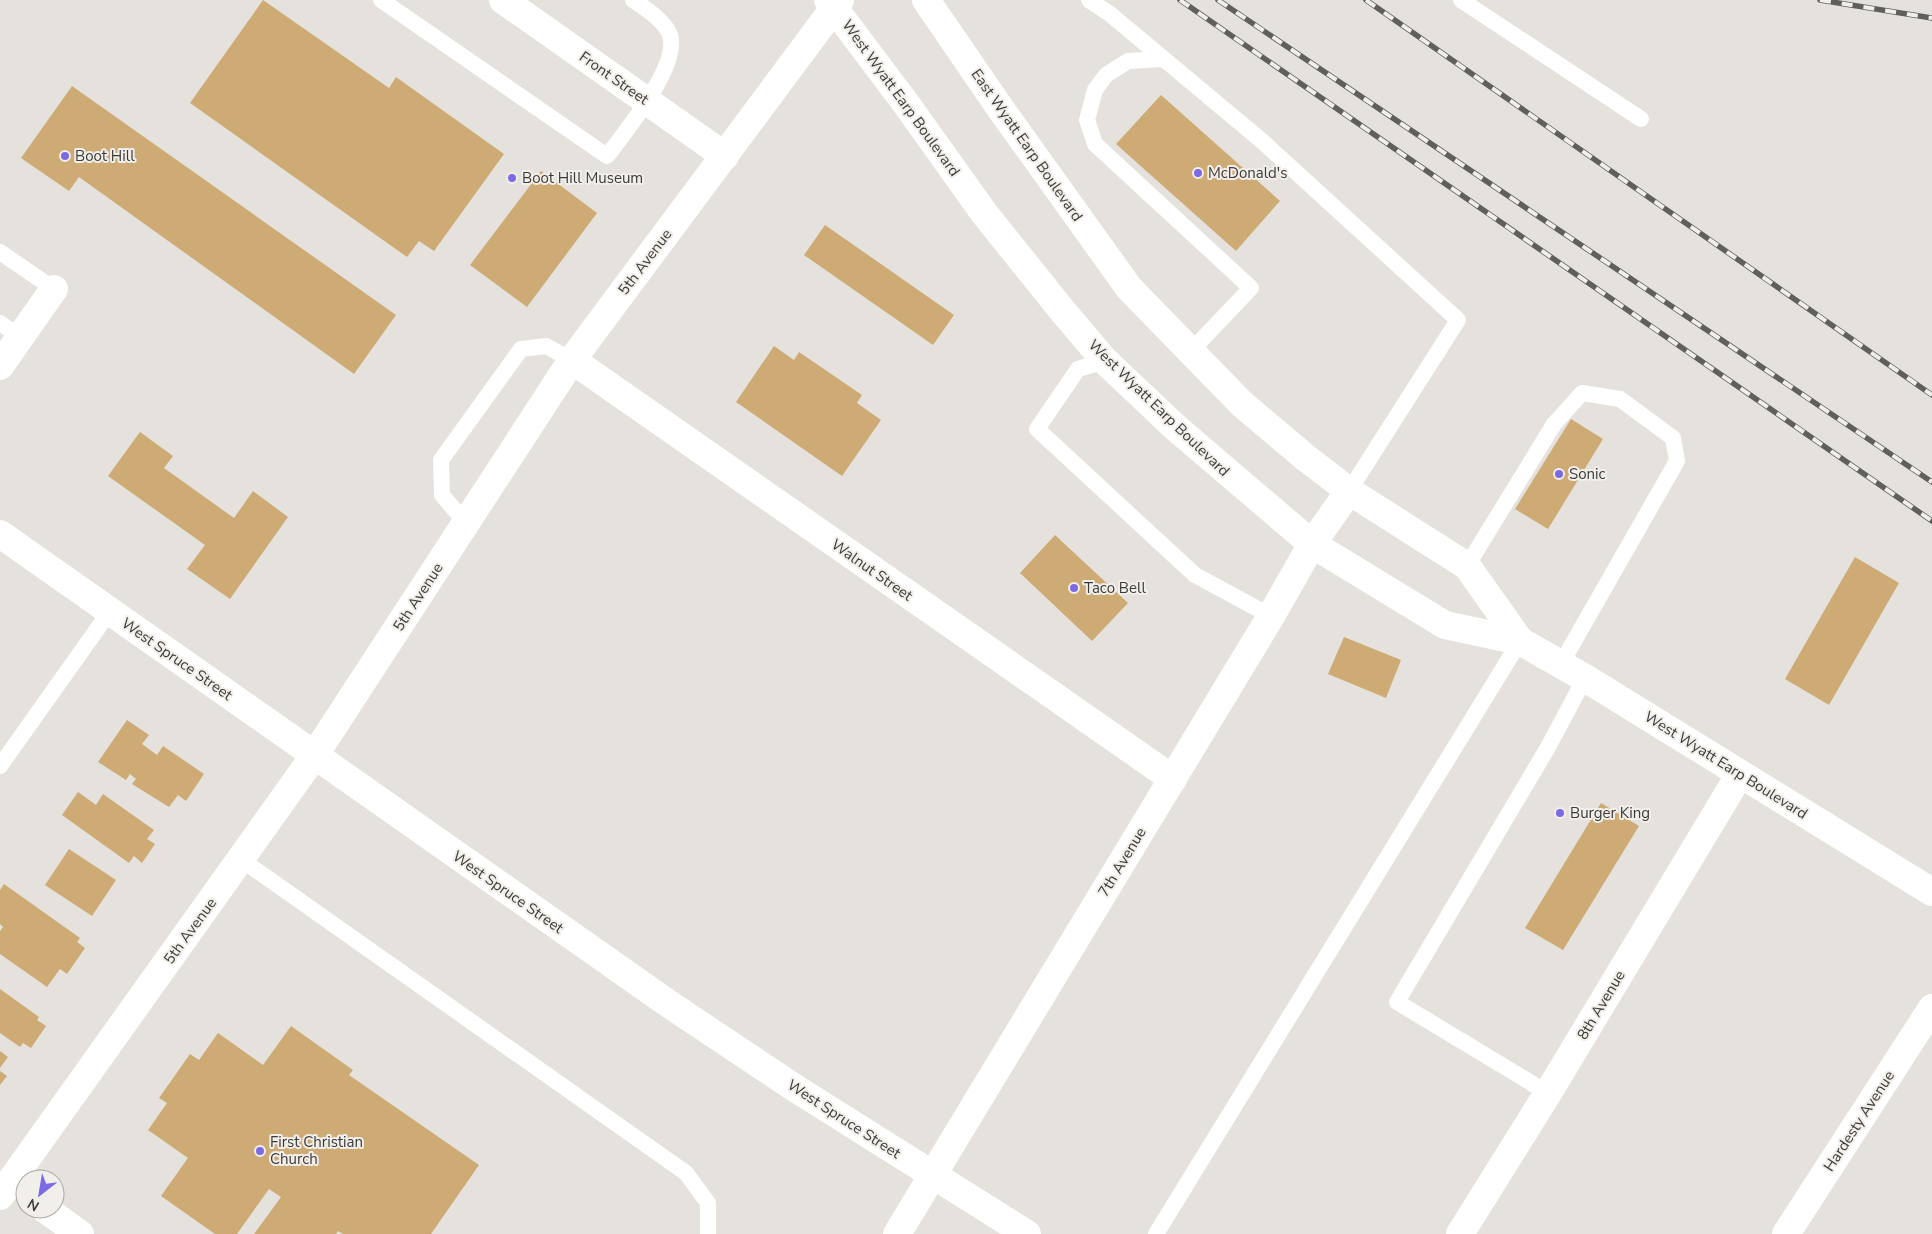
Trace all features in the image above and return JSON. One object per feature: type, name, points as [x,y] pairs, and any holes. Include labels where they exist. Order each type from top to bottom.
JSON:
[{"type":"street","name":"Front Street","points":[[503,0],[725,156]]},
{"type":"street","name":"East Wyatt Earp Boulevard","points":[[926,0],[1000,108],[1129,288]]},
{"type":"street","name":"West Wyatt Earp Boulevard","points":[[834,2],[994,227],[1105,360],[1175,427],[1312,544],[1445,625],[1520,641],[1561,664],[1932,892]]},
{"type":"street","name":"5th Avenue","points":[[8,1188],[314,756],[572,360],[725,156],[834,2]]},
{"type":"street","name":"West Wyatt Earp Boulevard","points":[[1129,288],[1242,404],[1349,491],[1467,566],[1520,641]]},
{"type":"street","points":[[0,366],[10,330],[54,289]]},
{"type":"street","name":"Walnut Street","points":[[572,360],[1172,779]]},
{"type":"street","name":"7th Avenue","points":[[897,1234],[1271,616],[1312,544],[1349,491]]},
{"type":"street","name":"West Spruce Street","points":[[0,534],[669,1004],[798,1090],[1027,1234]]},
{"type":"street","name":"8th Avenue","points":[[1460,1234],[1548,1093],[1740,774]]},
{"type":"street","name":"Hardesty Avenue","points":[[1786,1234],[1932,1008]]},
{"type":"street","points":[[59,1219],[80,1234]]},
{"type":"lane","points":[[380,0],[607,156],[648,102],[669,59],[670,35],[652,13],[633,0]]},
{"type":"lane","points":[[1089,0],[1110,14],[1262,141],[1458,320],[1349,491]]},
{"type":"lane","points":[[1461,0],[1641,119]]},
{"type":"lane","points":[[1163,59],[1128,61],[1106,75],[1095,90],[1087,120],[1094,144],[1250,288],[1190,352]]},
{"type":"lane","points":[[0,252],[54,289]]},
{"type":"lane","points":[[466,523],[442,495],[441,460],[521,349],[546,346],[572,360]]},
{"type":"lane","points":[[1105,360],[1078,369],[1037,429],[1195,575],[1271,616]]},
{"type":"lane","points":[[1467,566],[1554,424],[1582,393],[1620,399],[1673,438],[1678,461],[1561,664]]},
{"type":"lane","points":[[0,766],[110,611]]},
{"type":"lane","points":[[1156,1234],[1520,641]]},
{"type":"lane","points":[[1548,1093],[1397,1002],[1547,748],[1585,678]]},
{"type":"lane","points":[[242,860],[686,1173],[708,1203],[708,1234]]},
{"type":"building","points":[[263,0],[389,88],[396,77],[504,154],[434,251],[419,241],[407,257],[190,103]]},
{"type":"building","points":[[72,86],[396,315],[354,374],[79,177],[69,191],[21,158]]},
{"type":"building","name":"McDonald's","points":[[1161,95],[1280,201],[1236,251],[1116,144]]},
{"type":"building","points":[[541,171],[597,213],[527,307],[470,265]]},
{"type":"building","points":[[825,225],[954,315],[933,345],[804,255]]},
{"type":"building","points":[[774,346],[794,360],[799,352],[862,395],[857,403],[881,420],[842,476],[736,402]]},
{"type":"building","name":"Sonic","points":[[1571,419],[1603,439],[1548,529],[1515,509]]},
{"type":"building","points":[[140,432],[173,456],[164,468],[234,518],[253,491],[288,517],[230,599],[187,569],[205,545],[108,476]]},
{"type":"building","name":"Taco Bell","points":[[1055,535],[1128,603],[1092,641],[1020,573]]},
{"type":"building","points":[[1855,557],[1899,583],[1829,705],[1785,679]]},
{"type":"building","points":[[1344,637],[1401,660],[1386,698],[1328,674]]},
{"type":"building","points":[[127,720],[149,735],[142,744],[157,755],[163,746],[204,774],[186,801],[178,795],[169,807],[132,784],[136,779],[130,774],[126,780],[98,762]]},
{"type":"building","points":[[78,792],[96,805],[103,794],[154,830],[147,839],[155,844],[142,863],[134,856],[129,863],[62,815]]},
{"type":"building","points":[[1601,803],[1639,826],[1563,950],[1525,928]]},
{"type":"building","points":[[69,849],[116,880],[92,916],[45,885]]},
{"type":"building","points":[[4,884],[80,938],[77,942],[85,948],[67,974],[60,969],[47,987],[0,954],[0,931],[3,927],[0,924],[0,890]]},
{"type":"building","points":[[0,989],[39,1017],[37,1020],[46,1026],[31,1048],[23,1043],[20,1047],[0,1033]]},
{"type":"building","points":[[291,1026],[353,1070],[349,1075],[479,1165],[431,1234],[343,1234],[338,1231],[336,1234],[254,1234],[281,1197],[269,1189],[237,1234],[215,1234],[161,1196],[188,1158],[148,1130],[167,1103],[159,1098],[190,1054],[199,1060],[218,1033],[263,1065]]},
{"type":"building","points":[[0,1051],[8,1057],[0,1068]]},
{"type":"building","points":[[0,1071],[7,1076],[0,1085]]},
{"type":"railway","points":[[1180,0],[1932,521]]},
{"type":"railway","points":[[1218,0],[1932,482]]},
{"type":"railway","points":[[1366,0],[1932,395]]},
{"type":"railway","points":[[1820,0],[1932,18]]},
{"type":"place","name":"Boot Hill","points":[[65,156]]},
{"type":"place","name":"McDonald's","points":[[1198,173]]},
{"type":"place","name":"Boot Hill Museum","points":[[512,178]]},
{"type":"place","name":"Sonic","points":[[1559,474]]},
{"type":"place","name":"Taco Bell","points":[[1074,588]]},
{"type":"place","name":"Burger King","points":[[1560,813]]},
{"type":"place","name":"First Christian Church","points":[[260,1151]]}]
